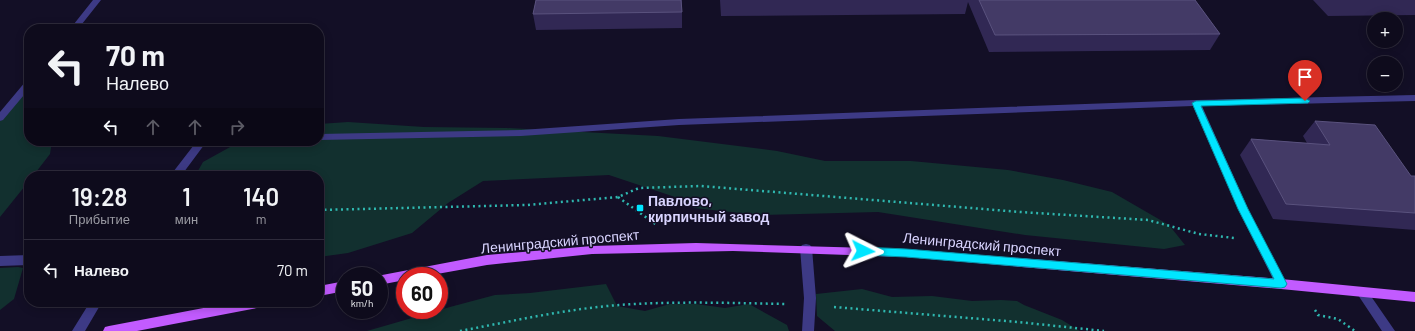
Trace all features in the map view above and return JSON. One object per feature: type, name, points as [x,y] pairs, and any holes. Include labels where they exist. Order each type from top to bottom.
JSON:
[{"type":"main road","name":"Ленинградский проспект","points":[[388,278],[487,260],[592,250],[696,247],[806,248],[906,253],[1281,284],[1415,297]]},
{"type":"main road","points":[[324,290],[336,288]]},
{"type":"main road","points":[[109,331],[236,307]]},
{"type":"street","points":[[78,24],[98,0]]},
{"type":"street","points":[[0,118],[24,89]]},
{"type":"street","points":[[324,137],[521,133],[679,122],[1196,103],[1415,98]]},
{"type":"street","points":[[1196,103],[1243,209],[1281,284]]},
{"type":"street","points":[[179,171],[198,146]]},
{"type":"street","points":[[806,248],[809,305],[808,331]]},
{"type":"street","points":[[0,261],[24,260]]},
{"type":"street","points":[[1362,292],[1389,331]]},
{"type":"street","points":[[78,331],[93,307]]},
{"type":"path","points":[[324,210],[527,205],[618,197],[639,188],[701,186],[1012,211],[1148,220],[1199,234],[1260,242]]},
{"type":"path","points":[[618,197],[661,228]]},
{"type":"path","points":[[460,331],[544,315],[620,305],[723,302],[809,305],[1018,322],[1104,331]]},
{"type":"green space","points":[[24,90],[24,146],[51,146],[50,154],[37,171],[24,171],[24,187],[0,217],[0,121]]},
{"type":"green space","points":[[348,122],[424,127],[506,128],[658,136],[777,151],[825,161],[911,161],[1008,170],[1063,180],[1112,192],[1169,225],[1185,245],[1164,249],[1025,235],[878,212],[759,215],[694,208],[675,197],[609,175],[483,181],[448,203],[412,233],[348,253],[324,256],[324,171],[198,171],[203,162],[232,146],[324,146],[324,124]]},
{"type":"green space","points":[[0,268],[23,268],[14,299],[0,310]]},
{"type":"green space","points":[[606,284],[617,306],[645,311],[670,304],[696,304],[725,308],[749,304],[787,325],[789,331],[367,331],[408,319],[448,319],[448,308],[495,295],[530,293]]},
{"type":"green space","points":[[862,289],[892,297],[932,296],[972,301],[1017,301],[1062,320],[1080,331],[835,331],[817,316],[816,294]]},
{"type":"building","points":[[536,0],[681,0],[682,12],[533,14]]},
{"type":"building","points":[[979,0],[1195,0],[1220,34],[995,35]]},
{"type":"building","points":[[1315,121],[1375,125],[1411,176],[1415,176],[1415,213],[1286,204],[1251,139],[1330,145]]},
{"type":"place","name":"Павлово, кирпичный завод","points":[[640,208]]},
{"type":"route","points":[[863,251],[906,253],[1281,284],[1243,209],[1196,103],[1305,101]]}]
